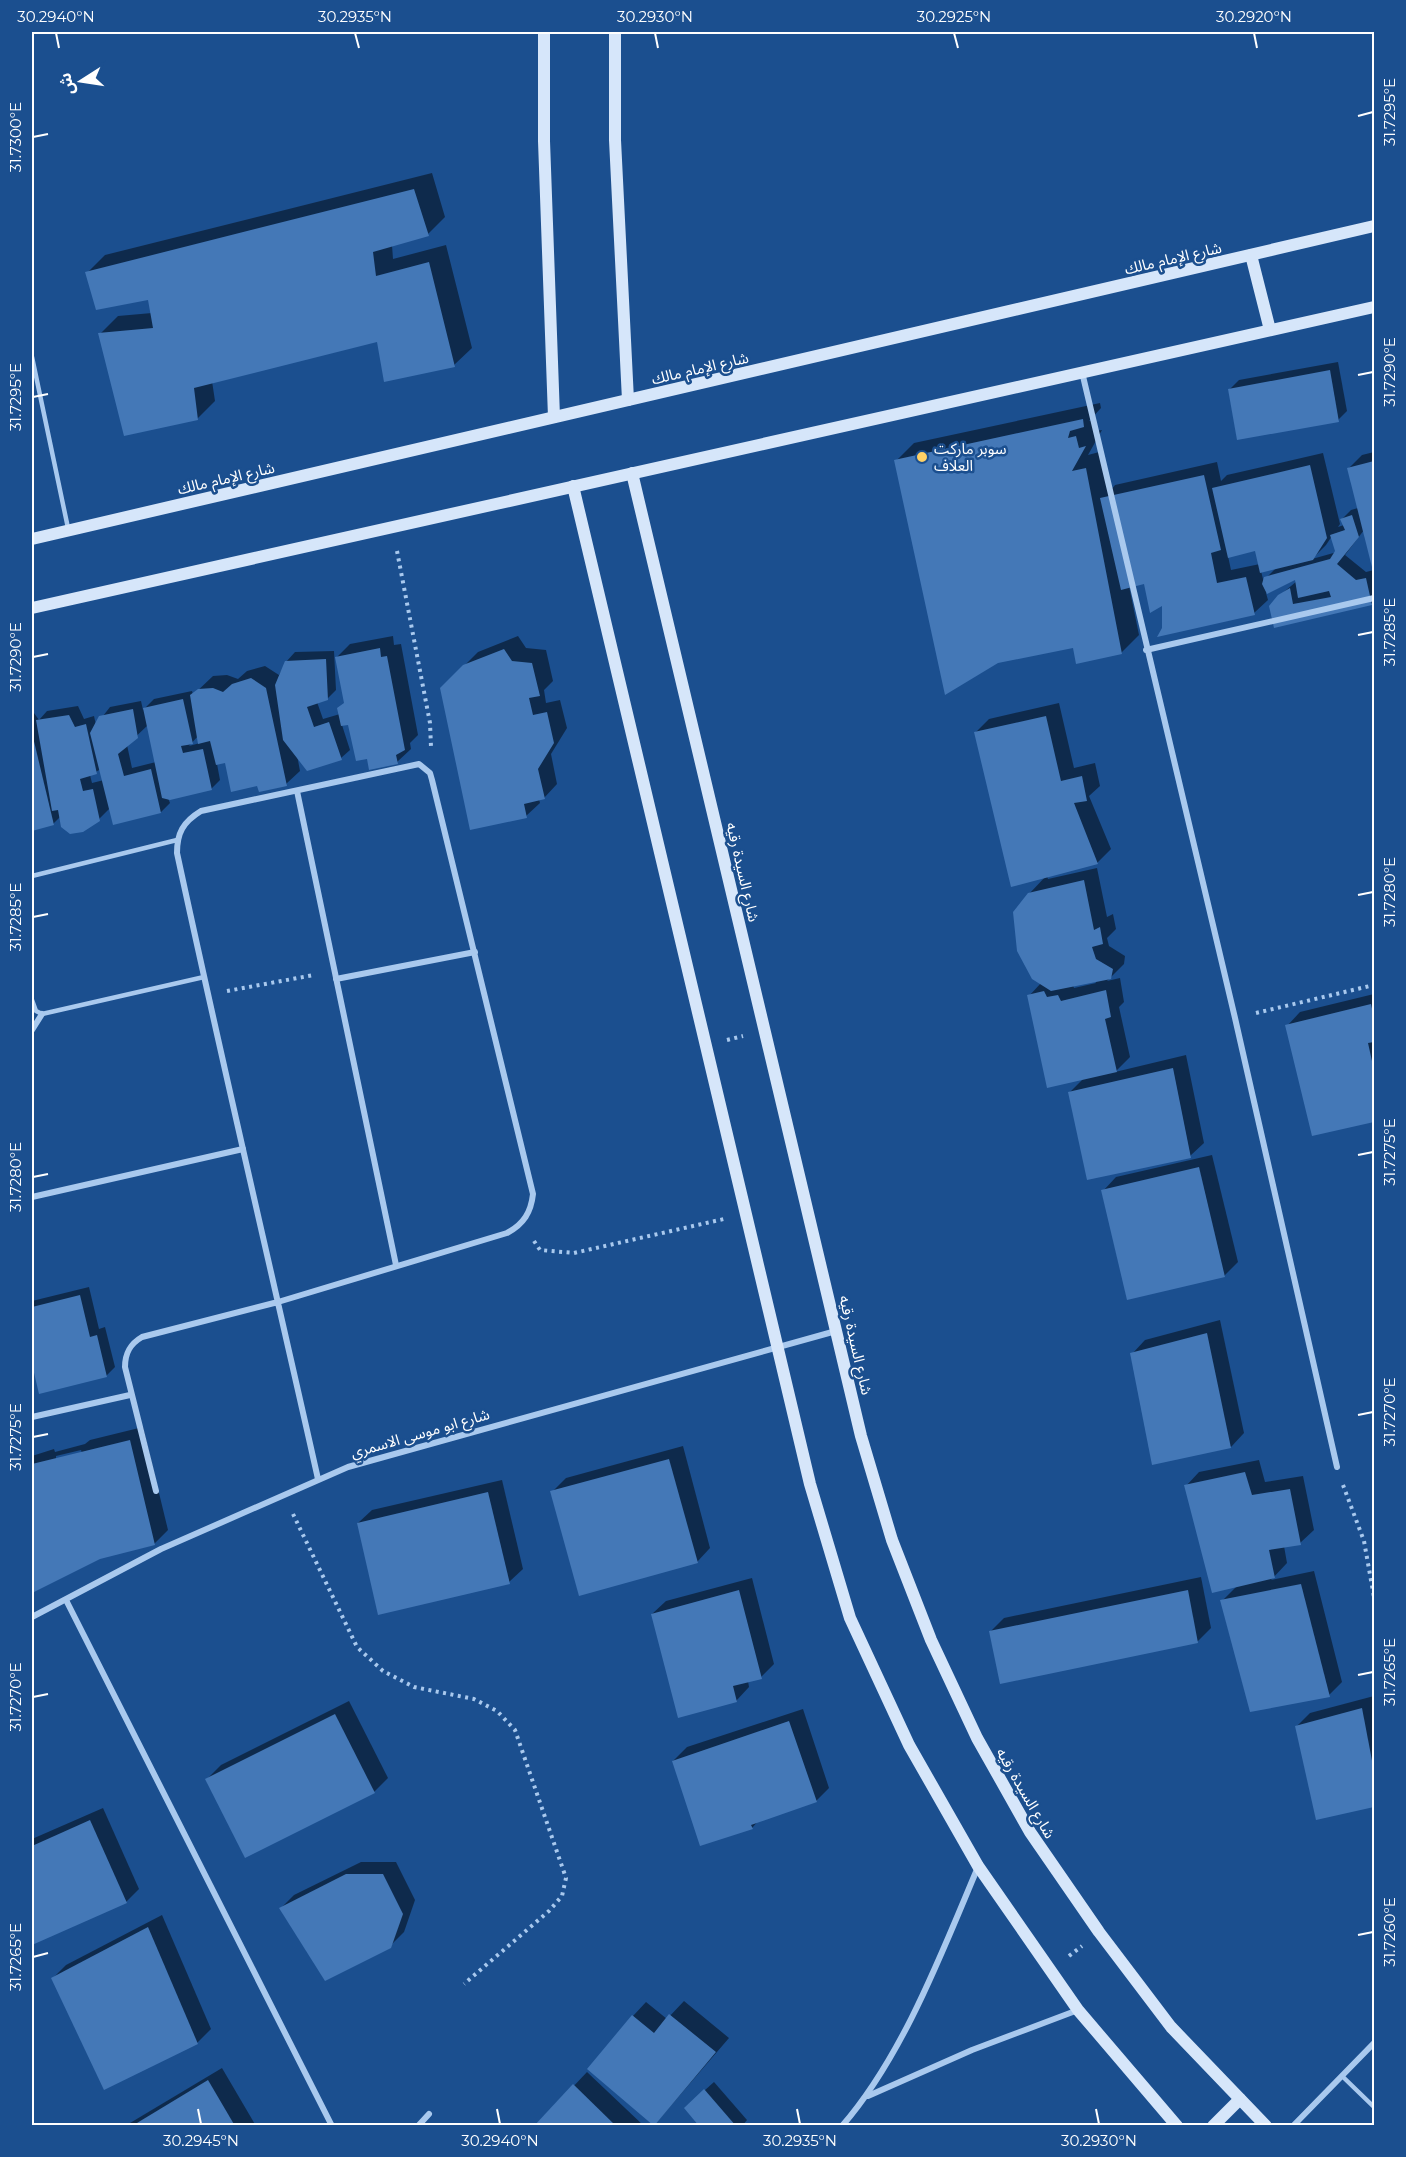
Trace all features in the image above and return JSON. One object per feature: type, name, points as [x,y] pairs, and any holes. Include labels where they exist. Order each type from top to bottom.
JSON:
[{"type":"street","points":[[544,32],[544,141],[554,417]]},
{"type":"street","points":[[615,32],[615,140],[628,400]]},
{"type":"street","name":"شارع الإمام مالك","points":[[32,539],[1374,226]]},
{"type":"street","points":[[1251,255],[1270,330]]},
{"type":"street","points":[[32,608],[1374,307]]},
{"type":"street","points":[[1082,372],[1234,1018],[1336,1467]]},
{"type":"street","name":"شارع السيدة رقيه","points":[[632,473],[861,1436],[892,1540],[931,1641],[977,1738],[1030,1832],[1099,1932],[1171,2027],[1266,2126]]},
{"type":"street","points":[[573,486],[810,1484],[850,1618],[909,1745],[978,1866],[1078,2010],[1177,2126]]},
{"type":"street","points":[[1146,650],[1374,598]]},
{"type":"street","points":[[156,1491],[130,1395],[125,1358],[134,1342],[142,1337],[278,1302],[507,1233],[523,1222],[529,1214],[533,1194],[475,952],[432,780],[426,768],[419,764],[201,811],[181,828],[177,840],[177,853],[204,977],[278,1302],[318,1479]]},
{"type":"street","points":[[297,791],[396,1265]]},
{"type":"street","points":[[336,979],[475,952]]},
{"type":"street","points":[[32,1030],[42,1014]]},
{"type":"street","points":[[32,1197],[243,1149]]},
{"type":"street","name":"شارع ابو موسى الاسمري","points":[[32,1617],[162,1549],[318,1479],[377,1457],[837,1331]]},
{"type":"street","points":[[32,1418],[130,1395]]},
{"type":"street","points":[[66,1600],[332,2126]]},
{"type":"street","points":[[842,2126],[868,2096],[926,1983],[978,1866]]},
{"type":"street","points":[[868,2096],[972,2050],[1078,2010]]},
{"type":"street","points":[[1293,2126],[1374,2043]]},
{"type":"street","points":[[1213,2126],[1240,2099]]},
{"type":"street","points":[[418,2126],[429,2114]]},
{"type":"lane","points":[[32,357],[69,530]]},
{"type":"lane","points":[[32,876],[177,840]]},
{"type":"lane","points":[[32,1000],[36,1011],[42,1014],[204,977]]},
{"type":"lane","points":[[1342,2076],[1374,2107]]},
{"type":"path","points":[[393,527],[430,723],[431,746],[426,768]]},
{"type":"path","points":[[208,995],[314,975],[327,975],[336,979]]},
{"type":"path","points":[[1234,1018],[1374,985]]},
{"type":"path","points":[[706,1044],[765,1031]]},
{"type":"path","points":[[523,1222],[540,1250],[574,1253],[746,1214]]},
{"type":"path","points":[[1336,1467],[1364,1541],[1374,1597]]},
{"type":"path","points":[[283,1494],[357,1647],[383,1671],[414,1687],[474,1699],[497,1711],[515,1730],[566,1878],[562,1896],[549,1911],[464,1984]]},
{"type":"path","points":[[1050,1971],[1099,1932]]},
{"type":"building","points":[[414,189],[429,236],[373,252],[376,276],[429,262],[455,367],[384,382],[377,342],[194,388],[198,420],[124,436],[98,333],[153,328],[148,300],[96,310],[85,272]]},
{"type":"building","points":[[1330,370],[1339,422],[1237,440],[1228,389]]},
{"type":"building","points":[[1083,419],[1084,427],[1070,431],[1068,438],[1076,436],[1079,448],[1086,446],[1072,471],[1086,468],[1122,654],[1076,664],[1073,648],[998,663],[945,695],[894,460]]},
{"type":"building","points":[[1374,461],[1374,575],[1347,468]]},
{"type":"building","points":[[1310,465],[1327,538],[1313,560],[1260,573],[1255,551],[1228,558],[1212,488]]},
{"type":"building","points":[[1204,475],[1221,550],[1211,553],[1217,583],[1246,577],[1255,615],[1157,637],[1162,628],[1162,606],[1150,613],[1144,584],[1121,590],[1100,498]]},
{"type":"building","points":[[1352,515],[1359,537],[1337,564],[1356,580],[1366,578],[1372,605],[1274,628],[1269,606],[1278,595],[1290,588],[1293,604],[1331,597],[1329,591],[1298,598],[1295,580],[1267,594],[1262,584],[1264,577],[1330,559],[1335,551],[1330,535],[1345,530],[1340,519]]},
{"type":"building","points":[[380,648],[381,657],[387,656],[405,750],[396,755],[398,764],[369,770],[367,759],[356,761],[348,725],[341,726],[337,708],[344,703],[335,657]]},
{"type":"building","points":[[504,649],[512,661],[532,663],[540,696],[529,698],[533,715],[547,712],[554,743],[538,769],[545,799],[524,804],[527,818],[470,830],[440,688],[463,665]]},
{"type":"building","points":[[326,659],[328,700],[307,707],[314,727],[329,722],[342,760],[307,771],[283,740],[275,685],[285,661]]},
{"type":"building","points":[[251,678],[266,688],[287,786],[259,792],[257,786],[231,792],[225,763],[216,765],[210,741],[198,744],[190,695],[198,689],[213,688],[223,692],[232,684]]},
{"type":"building","points":[[183,699],[193,744],[181,746],[183,753],[203,749],[212,790],[170,800],[162,798],[143,708]]},
{"type":"building","points":[[133,709],[138,738],[118,754],[124,776],[151,769],[161,813],[113,825],[90,733],[99,716]]},
{"type":"building","points":[[69,715],[75,727],[86,724],[97,774],[80,779],[83,791],[93,789],[100,821],[83,832],[70,834],[61,827],[58,810],[52,811],[36,720]]},
{"type":"building","points":[[1046,716],[1061,781],[1082,776],[1087,801],[1074,803],[1098,864],[1011,887],[974,732]]},
{"type":"building","points":[[32,733],[54,825],[32,831]]},
{"type":"building","points":[[1084,880],[1094,930],[1100,927],[1103,944],[1092,947],[1096,959],[1113,969],[1111,979],[1051,991],[1032,979],[1017,951],[1013,912],[1028,893]]},
{"type":"building","points":[[1106,990],[1111,1017],[1105,1019],[1117,1072],[1047,1088],[1027,995],[1044,991],[1047,997],[1058,995],[1061,1001]]},
{"type":"building","points":[[1371,1004],[1374,1018],[1374,1042],[1368,1043],[1374,1070],[1374,1122],[1312,1136],[1285,1025]]},
{"type":"building","points":[[1173,1068],[1191,1158],[1087,1180],[1068,1092]]},
{"type":"building","points":[[1199,1167],[1225,1277],[1127,1300],[1101,1190]]},
{"type":"building","points":[[80,1295],[90,1337],[97,1335],[107,1377],[39,1394],[32,1364],[32,1307]]},
{"type":"building","points":[[1207,1333],[1231,1448],[1152,1465],[1130,1353]]},
{"type":"building","points":[[130,1440],[155,1545],[100,1559],[32,1593],[32,1464]]},
{"type":"building","points":[[669,1459],[698,1563],[579,1596],[550,1491]]},
{"type":"building","points":[[1245,1472],[1252,1495],[1290,1489],[1301,1545],[1269,1550],[1275,1578],[1212,1593],[1184,1485]]},
{"type":"building","points":[[488,1492],[510,1584],[378,1615],[357,1523]]},
{"type":"building","points":[[1301,1584],[1330,1697],[1250,1712],[1220,1600]]},
{"type":"building","points":[[739,1590],[762,1679],[733,1686],[737,1702],[678,1718],[651,1614]]},
{"type":"building","points":[[1188,1590],[1198,1643],[1000,1684],[989,1631]]},
{"type":"building","points":[[1362,1708],[1374,1771],[1374,1807],[1316,1820],[1295,1726]]},
{"type":"building","points":[[335,1714],[375,1793],[245,1858],[205,1779]]},
{"type":"building","points":[[789,1721],[817,1802],[751,1825],[753,1829],[700,1846],[672,1761]]},
{"type":"building","points":[[90,1820],[127,1903],[32,1945],[32,1846]]},
{"type":"building","points":[[346,1874],[383,1874],[403,1914],[391,1948],[325,1981],[279,1908]]},
{"type":"building","points":[[148,1927],[198,2044],[104,2090],[51,1978]]},
{"type":"building","points":[[669,2014],[716,2052],[654,2126],[587,2069],[632,2015],[654,2033]]},
{"type":"building","points":[[208,2080],[235,2126],[132,2126]]},
{"type":"building","points":[[573,2084],[616,2126],[534,2126]]},
{"type":"building","points":[[704,2089],[736,2126],[699,2126],[684,2108]]},
{"type":"place","name":"سوبر ماركت العلاف","points":[[922,457]]}]
